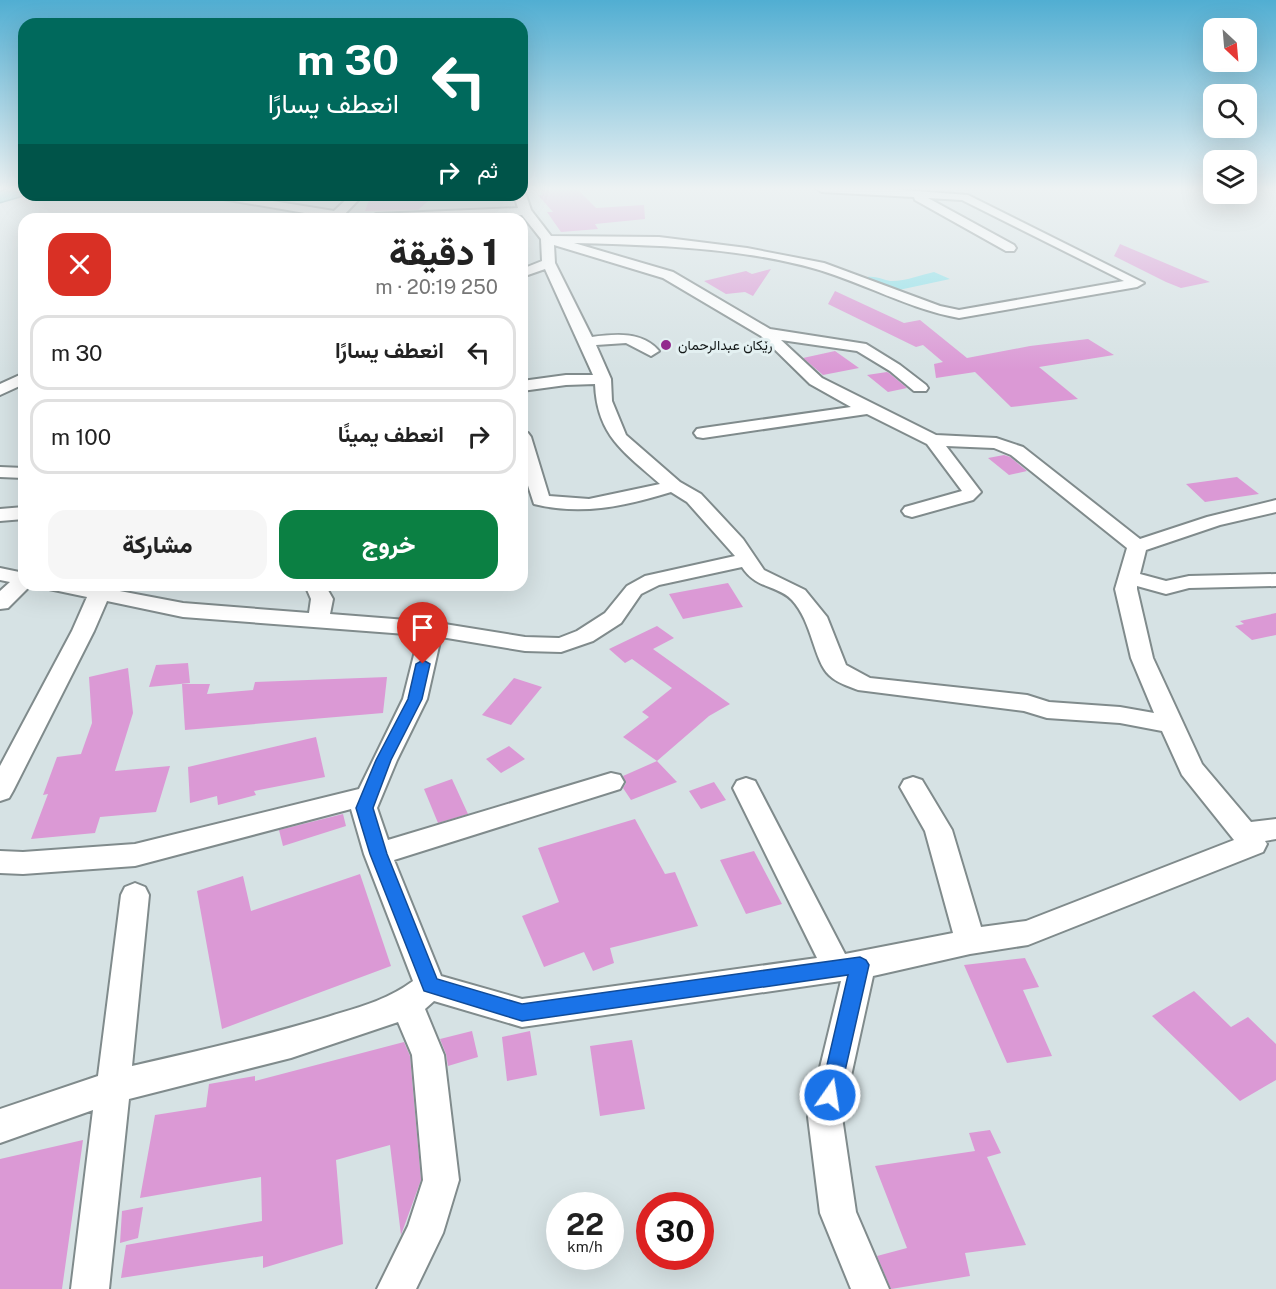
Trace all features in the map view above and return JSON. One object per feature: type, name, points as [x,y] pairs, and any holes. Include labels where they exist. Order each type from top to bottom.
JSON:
[{"type":"street","points":[[550,249],[549,263],[603,379],[604,401],[618,437],[674,486],[694,498],[736,543],[757,574],[798,594],[816,617],[836,669],[849,678],[866,685],[1027,704],[1047,710],[1120,715],[1171,724]]},
{"type":"street","points":[[584,249],[668,274],[766,333],[816,381],[933,440],[996,443],[1017,451],[1137,546]]},
{"type":"street","points":[[724,249],[819,266],[937,310],[959,314],[1137,283],[1070,249]]},
{"type":"street","points":[[528,271],[549,263]]},
{"type":"street","points":[[766,333],[861,347],[895,368],[920,388]]},
{"type":"street","points":[[585,342],[628,338],[638,340],[651,351]]},
{"type":"street","points":[[528,385],[566,380],[603,379]]},
{"type":"street","points":[[0,390],[18,381]]},
{"type":"street","points":[[703,433],[870,409]]},
{"type":"street","points":[[912,511],[966,496],[972,492],[933,440]]},
{"type":"street","points":[[528,457],[541,500],[554,505],[566,507],[637,497],[674,486]]},
{"type":"street","points":[[0,472],[18,473]]},
{"type":"street","points":[[1137,546],[1214,521],[1276,506]]},
{"type":"street","points":[[0,515],[18,514]]},
{"type":"street","points":[[0,1126],[112,1087],[291,1043],[378,1016],[419,995],[522,1013],[848,967],[914,955],[970,941],[1028,933],[1253,844],[1191,768],[1142,658],[1126,589],[1137,546]]},
{"type":"street","points":[[85,591],[183,610],[432,629],[525,644],[561,645],[585,636],[613,618],[634,590],[652,580],[747,560]]},
{"type":"street","points":[[0,574],[18,578]]},
{"type":"street","points":[[1129,577],[1166,588],[1189,582],[1276,580]]},
{"type":"street","points":[[0,603],[18,585]]},
{"type":"street","points":[[318,591],[322,599],[318,620]]},
{"type":"street","points":[[0,791],[83,631],[99,594]]},
{"type":"street","points":[[396,1289],[424,1233],[441,1180],[419,995],[364,808],[384,760],[415,699],[432,629]]},
{"type":"street","points":[[378,854],[611,782]]},
{"type":"street","points":[[913,787],[938,830],[970,941]]},
{"type":"street","points":[[746,788],[848,967],[825,1117],[838,1213],[870,1289]]},
{"type":"street","points":[[0,862],[23,863],[135,855],[347,800],[369,797]]},
{"type":"street","points":[[1246,833],[1276,829]]},
{"type":"street","points":[[90,1289],[135,895]]},
{"type":"shaded area","points":[[934,272],[950,279],[894,291],[862,279],[873,277],[895,281]]},
{"type":"building","points":[[1117,249],[1132,249],[1210,282],[1181,288],[1114,256]]},
{"type":"building","points":[[771,269],[753,296],[745,292],[726,294],[704,281],[746,271],[752,274]]},
{"type":"building","points":[[835,291],[904,323],[920,320],[967,358],[1030,346],[1088,339],[1114,355],[1039,367],[1078,399],[1011,407],[975,372],[936,378],[934,364],[943,362],[923,345],[916,347],[828,304]]},
{"type":"building","points":[[835,351],[859,368],[823,375],[803,358]]},
{"type":"building","points":[[887,372],[907,388],[888,392],[867,375]]},
{"type":"building","points":[[1004,455],[1027,471],[1009,475],[988,458]]},
{"type":"building","points":[[1237,477],[1259,494],[1205,502],[1186,484]]},
{"type":"building","points":[[728,583],[743,607],[683,619],[669,594]]},
{"type":"building","points":[[1276,613],[1276,635],[1252,640],[1235,626],[1244,624],[1240,621]]},
{"type":"building","points":[[657,626],[674,638],[653,649],[730,704],[709,716],[657,761],[623,737],[649,717],[642,712],[672,688],[632,659],[625,663],[609,649]]},
{"type":"building","points":[[188,663],[190,683],[149,687],[156,665]]},
{"type":"building","points":[[128,668],[133,713],[115,771],[170,766],[156,812],[100,817],[95,833],[31,839],[48,794],[43,795],[57,757],[81,754],[92,723],[89,677]]},
{"type":"building","points":[[387,677],[383,713],[185,730],[182,684],[210,684],[207,694],[253,690],[255,682]]},
{"type":"building","points":[[514,678],[542,687],[511,725],[482,715]]},
{"type":"building","points":[[316,737],[325,777],[254,791],[256,795],[218,805],[217,796],[190,803],[188,767]]},
{"type":"building","points":[[509,746],[525,759],[501,773],[486,759]]},
{"type":"building","points":[[657,761],[677,782],[631,800],[623,788],[626,783],[623,776]]},
{"type":"building","points":[[452,779],[468,814],[438,823],[424,789]]},
{"type":"building","points":[[714,782],[726,800],[701,809],[689,791]]},
{"type":"building","points":[[343,814],[346,826],[283,846],[279,830]]},
{"type":"building","points":[[635,819],[665,874],[675,872],[698,926],[610,948],[614,963],[593,971],[584,952],[544,967],[522,916],[559,902],[538,848]]},
{"type":"building","points":[[754,851],[782,904],[746,914],[720,860]]},
{"type":"building","points":[[360,874],[391,966],[222,1029],[197,891],[243,876],[251,911]]},
{"type":"building","points":[[1025,958],[1039,987],[1023,990],[1052,1056],[1007,1063],[964,965]]},
{"type":"building","points":[[1194,991],[1231,1027],[1248,1017],[1276,1044],[1276,1080],[1240,1101],[1152,1016]]},
{"type":"building","points":[[472,1031],[478,1057],[448,1066],[440,1039]]},
{"type":"building","points":[[530,1031],[537,1075],[507,1081],[502,1037]]},
{"type":"building","points":[[632,1040],[645,1109],[600,1116],[590,1046]]},
{"type":"building","points":[[404,1042],[410,1056],[421,1180],[401,1235],[390,1145],[336,1160],[343,1244],[263,1268],[263,1256],[121,1278],[126,1245],[262,1221],[261,1177],[140,1198],[155,1115],[206,1107],[209,1084],[255,1076],[255,1081]]},
{"type":"building","points":[[990,1130],[1001,1153],[987,1157],[1026,1245],[965,1253],[970,1276],[891,1289],[877,1256],[907,1248],[875,1166],[975,1151],[969,1133]]},
{"type":"building","points":[[83,1140],[62,1289],[0,1289],[0,1159]]},
{"type":"building","points":[[143,1207],[138,1238],[120,1243],[122,1211]]},
{"type":"place","name":"رێكان عبدالرحمان","points":[[666,345]]},
{"type":"route","points":[[423,664],[415,699],[384,760],[364,808],[378,854],[430,986],[522,1013],[860,965],[830,1095]]}]
